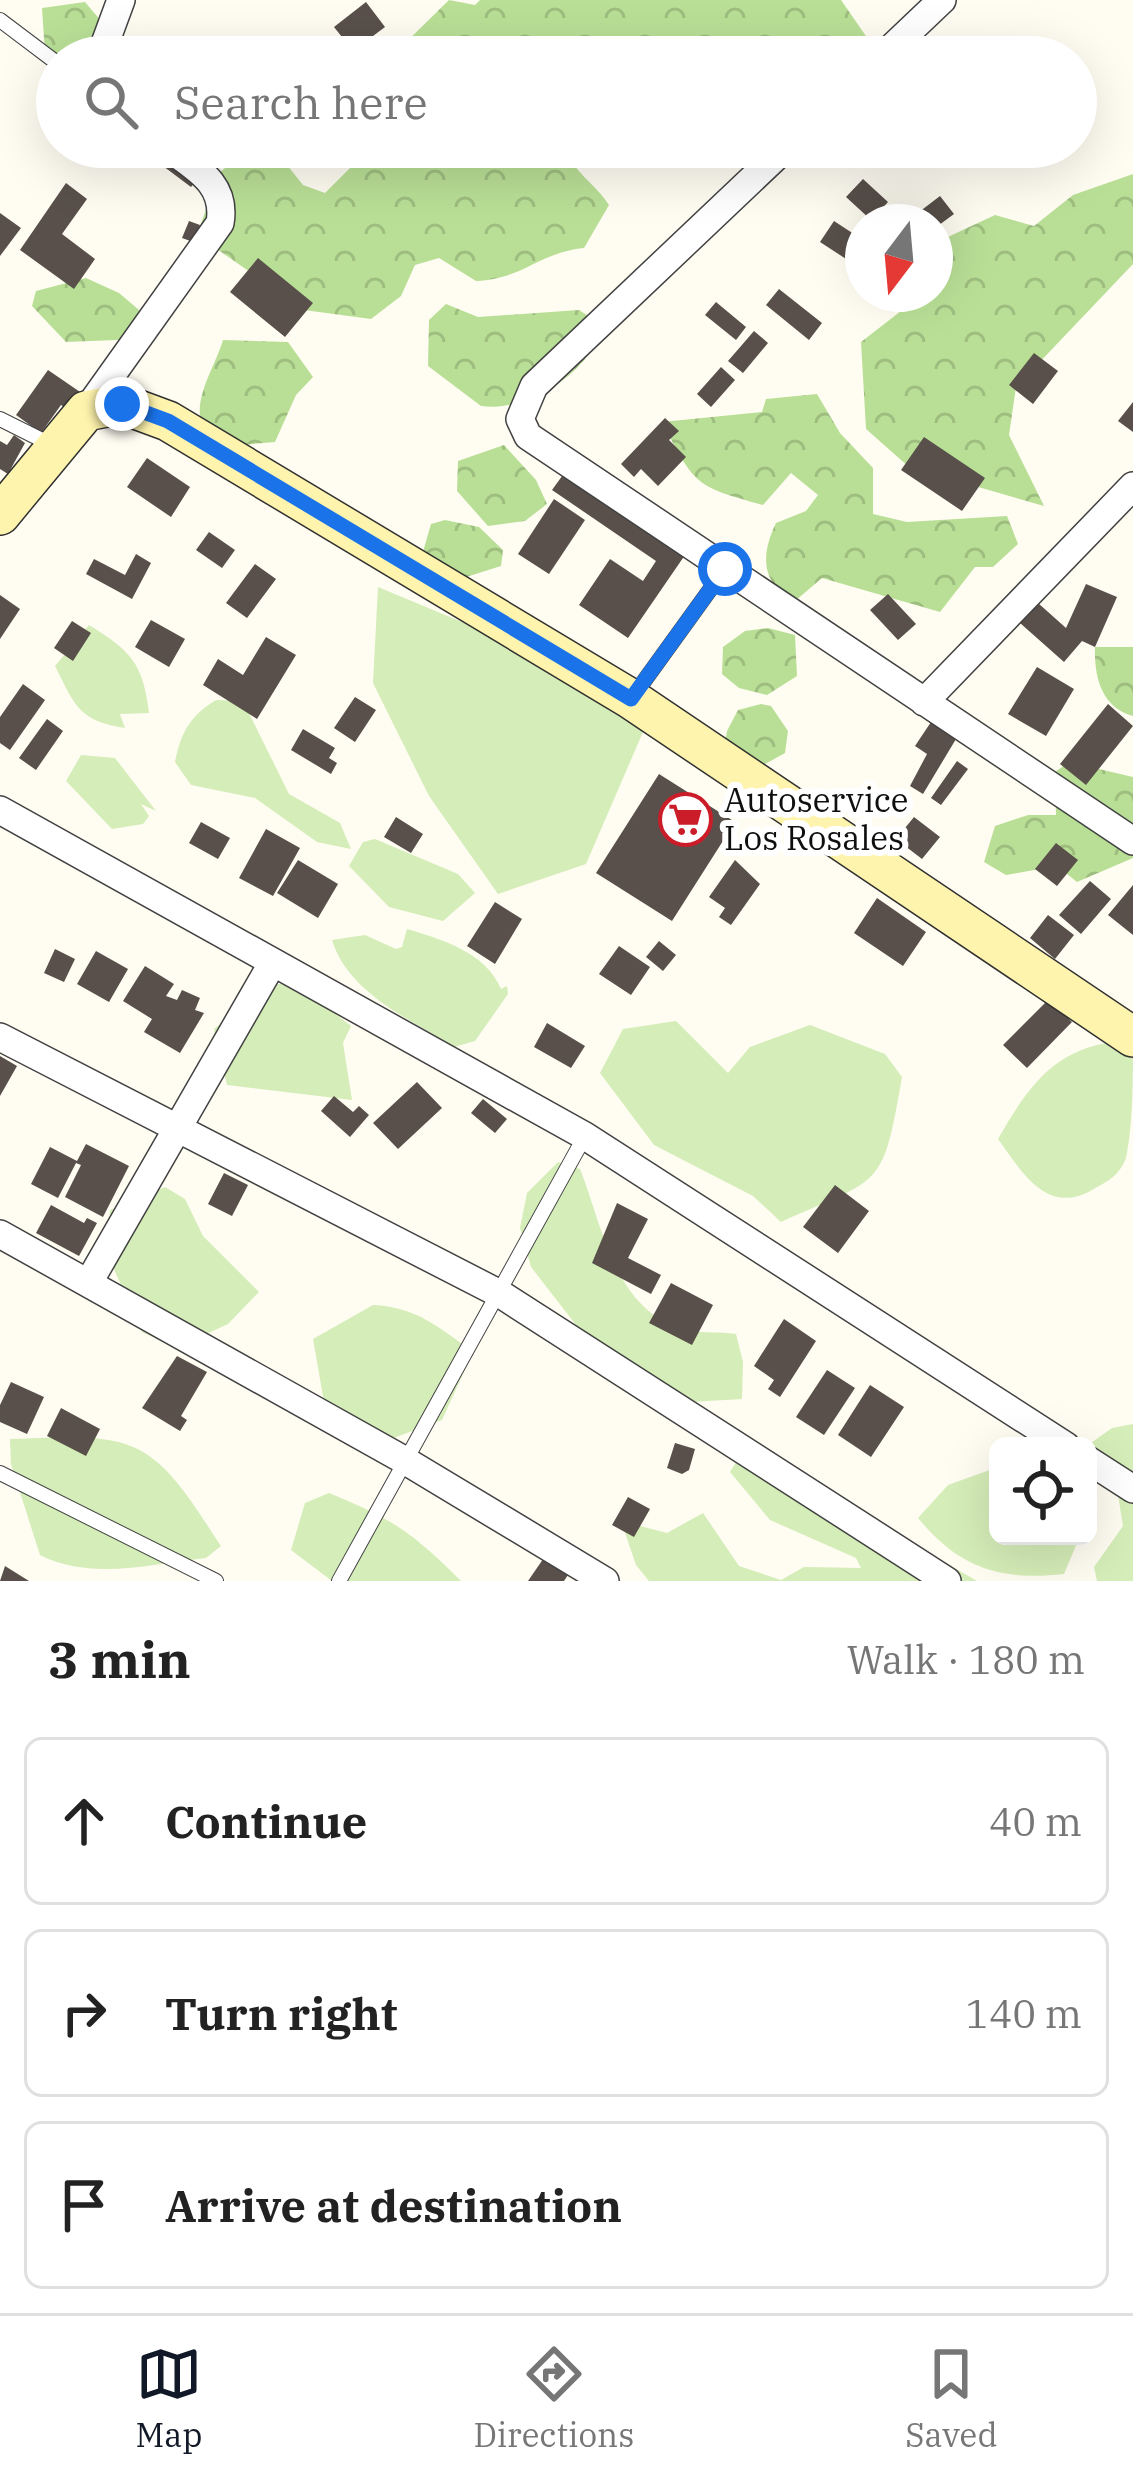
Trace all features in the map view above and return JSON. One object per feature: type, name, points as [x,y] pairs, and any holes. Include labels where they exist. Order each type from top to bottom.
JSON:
[{"type":"main road","points":[[0,515],[86,411],[122,404],[168,421],[631,699],[1133,1037]]},
{"type":"street","points":[[108,36],[121,0]]},
{"type":"street","points":[[904,36],[942,0]]},
{"type":"street","points":[[86,411],[220,223],[223,206],[217,190],[191,168]]},
{"type":"street","points":[[765,168],[534,386],[520,419],[528,436],[1133,841]]},
{"type":"street","points":[[924,702],[1133,486]]},
{"type":"street","points":[[0,810],[585,1136],[1052,1437]]},
{"type":"street","points":[[89,1282],[273,962]]},
{"type":"street","points":[[0,1037],[497,1293],[947,1581]]},
{"type":"street","points":[[0,1234],[404,1460],[605,1581]]},
{"type":"street","points":[[1097,1466],[1133,1489]]},
{"type":"lane","points":[[0,20],[36,47]]},
{"type":"lane","points":[[0,418],[56,447]]},
{"type":"lane","points":[[631,699],[725,569]]},
{"type":"lane","points":[[339,1581],[585,1136]]},
{"type":"lane","points":[[0,1473],[216,1581]]},
{"type":"green space","points":[[449,0],[475,5],[480,0],[841,0],[866,36],[412,36]]},
{"type":"green space","points":[[85,2],[114,36],[44,36],[42,8]]},
{"type":"green space","points":[[225,168],[290,168],[303,185],[325,193],[350,168],[577,168],[609,205],[584,248],[507,275],[476,281],[439,258],[415,265],[401,296],[371,319],[304,310],[197,235],[219,173]]},
{"type":"green space","points":[[1133,174],[1133,264],[1016,387],[1009,435],[1044,506],[909,467],[866,429],[861,342],[900,312],[953,312],[953,235],[995,215],[1034,226],[1073,195]]},
{"type":"green space","points":[[86,278],[119,293],[145,315],[141,339],[66,342],[32,306],[36,291]]},
{"type":"green space","points":[[446,304],[478,317],[579,310],[602,325],[586,358],[555,385],[518,403],[481,406],[428,366],[429,320]]},
{"type":"green space","points":[[223,340],[288,342],[313,377],[296,395],[275,442],[218,447],[207,435],[201,422],[202,395]]},
{"type":"green space","points":[[817,394],[840,433],[873,468],[873,514],[907,522],[1007,516],[1018,544],[993,567],[975,567],[940,612],[822,578],[795,601],[784,594],[767,567],[771,535],[776,523],[806,511],[818,495],[791,473],[763,505],[709,487],[690,471],[662,422],[762,412],[766,399]]},
{"type":"green space","points":[[504,445],[536,480],[547,504],[525,521],[488,526],[457,491],[458,461]]},
{"type":"green space","points":[[445,520],[479,527],[503,550],[501,566],[463,578],[422,555],[431,524]]},
{"type":"green space","points":[[378,587],[527,649],[643,732],[586,864],[498,894],[429,796],[373,683]]},
{"type":"green space","points":[[89,625],[125,651],[143,682],[149,713],[120,714],[125,728],[97,721],[80,709],[55,666]]},
{"type":"green space","points":[[768,628],[795,635],[797,676],[767,695],[739,688],[722,674],[723,647],[745,631]]},
{"type":"green space","points":[[1095,647],[1133,647],[1133,716],[1113,706],[1102,689]]},
{"type":"green space","points":[[216,700],[243,701],[289,794],[340,823],[351,849],[317,842],[255,798],[191,785],[175,762],[177,751],[193,719]]},
{"type":"green space","points":[[771,706],[788,731],[785,753],[747,774],[722,762],[727,731],[738,710]]},
{"type":"green space","points":[[81,755],[115,758],[156,811],[141,804],[149,816],[143,824],[112,829],[66,781]]},
{"type":"green space","points":[[1069,762],[1133,777],[1133,858],[1077,882],[1057,866],[1006,875],[984,862],[995,826],[1028,815],[1056,815],[1055,772]]},
{"type":"green space","points":[[375,839],[458,874],[475,893],[443,921],[389,907],[349,866],[363,842]]},
{"type":"green space","points":[[407,929],[462,950],[485,966],[501,989],[507,986],[508,994],[475,1041],[454,1047],[382,1003],[352,975],[332,940],[365,935],[396,949],[402,947]]},
{"type":"green space","points":[[293,981],[351,1026],[343,1043],[352,1100],[227,1085],[214,1029],[265,987]]},
{"type":"green space","points":[[676,1021],[728,1073],[750,1047],[810,1025],[885,1054],[902,1077],[889,1141],[872,1175],[840,1196],[781,1222],[753,1196],[654,1145],[600,1073],[623,1029]]},
{"type":"green space","points":[[1127,1041],[1133,1045],[1133,1087],[1123,1164],[1108,1181],[1076,1197],[1049,1194],[1026,1176],[998,1139],[1022,1100],[1049,1070],[1082,1050]]},
{"type":"green space","points":[[558,1162],[580,1169],[614,1262],[640,1302],[681,1329],[736,1334],[743,1362],[742,1399],[690,1402],[597,1352],[531,1267],[520,1228],[527,1193]]},
{"type":"green space","points":[[165,1187],[185,1199],[203,1236],[259,1292],[228,1324],[176,1348],[142,1332],[108,1256],[110,1210]]},
{"type":"green space","points":[[373,1305],[415,1314],[473,1352],[442,1420],[361,1450],[327,1419],[313,1339]]},
{"type":"green space","points":[[1133,1424],[1133,1581],[1097,1581],[1094,1567],[1123,1526],[1118,1495],[1097,1455],[1097,1439],[1112,1428]]},
{"type":"green space","points":[[88,1438],[119,1442],[147,1454],[172,1476],[221,1546],[206,1558],[122,1568],[80,1567],[40,1555],[11,1464],[10,1439]]},
{"type":"green space","points":[[743,1451],[814,1479],[832,1497],[977,1581],[649,1581],[636,1565],[621,1521],[667,1533],[703,1513],[739,1566],[781,1580],[804,1567],[861,1568],[856,1558],[770,1520],[730,1472]]},
{"type":"green space","points":[[989,1470],[989,1545],[1076,1545],[1064,1574],[1000,1573],[949,1549],[918,1518],[948,1485]]},
{"type":"green space","points":[[329,1493],[401,1529],[461,1581],[332,1581],[291,1550],[305,1503]]},
{"type":"building","points":[[366,2],[385,27],[373,36],[341,36],[334,27]]},
{"type":"building","points":[[166,168],[188,168],[199,177],[191,187]]},
{"type":"building","points":[[863,179],[888,202],[854,204],[846,197]]},
{"type":"building","points":[[66,183],[87,199],[62,234],[95,259],[74,289],[20,250]]},
{"type":"building","points":[[0,213],[21,228],[0,256]]},
{"type":"building","points":[[189,221],[200,225],[193,242],[182,238]]},
{"type":"building","points":[[834,221],[845,228],[845,258],[820,242]]},
{"type":"building","points":[[258,258],[313,303],[285,337],[230,292]]},
{"type":"building","points":[[779,289],[822,323],[809,340],[766,305]]},
{"type":"building","points":[[716,302],[746,327],[736,340],[705,315]]},
{"type":"building","points":[[754,331],[768,343],[743,373],[728,361]]},
{"type":"building","points":[[1034,353],[1058,371],[1033,404],[1009,385]]},
{"type":"building","points":[[721,367],[735,380],[711,407],[697,394]]},
{"type":"building","points":[[48,370],[83,394],[70,411],[61,405],[41,433],[16,415]]},
{"type":"building","points":[[1133,402],[1133,432],[1118,421]]},
{"type":"building","points":[[665,418],[679,431],[669,440],[686,457],[658,486],[641,469],[634,477],[621,464]]},
{"type":"building","points":[[14,435],[25,443],[8,474],[0,469],[0,441],[7,445]]},
{"type":"building","points":[[924,437],[985,478],[962,511],[901,470]]},
{"type":"building","points":[[147,458],[190,487],[171,517],[127,487]]},
{"type":"building","points":[[565,472],[685,555],[628,638],[579,605],[610,559],[643,581],[656,561],[552,490]]},
{"type":"building","points":[[554,499],[585,520],[549,574],[518,554]]},
{"type":"building","points":[[209,532],[235,550],[222,568],[196,550]]},
{"type":"building","points":[[136,554],[151,563],[132,599],[86,574],[94,559],[125,575]]},
{"type":"building","points":[[255,564],[276,579],[247,618],[226,603]]},
{"type":"building","points":[[1086,584],[1117,597],[1095,647],[1082,641],[1064,662],[1020,623],[1038,603],[1066,628]]},
{"type":"building","points":[[888,594],[916,624],[898,640],[870,610]]},
{"type":"building","points":[[0,595],[20,609],[0,639]]},
{"type":"building","points":[[151,620],[185,639],[169,667],[135,647]]},
{"type":"building","points":[[72,621],[91,633],[73,661],[54,648]]},
{"type":"building","points":[[266,637],[296,655],[257,719],[203,685],[218,659],[243,675]]},
{"type":"building","points":[[1037,667],[1074,689],[1046,736],[1008,714]]},
{"type":"building","points":[[23,684],[45,700],[10,750],[0,743],[0,717]]},
{"type":"building","points":[[355,697],[376,710],[355,742],[334,728]]},
{"type":"building","points":[[1108,704],[1133,726],[1086,785],[1060,764]]},
{"type":"building","points":[[47,719],[63,731],[36,770],[19,758]]},
{"type":"building","points":[[931,722],[956,739],[923,794],[910,786],[927,754],[915,746]]},
{"type":"building","points":[[303,729],[335,748],[329,758],[337,763],[331,774],[291,750]]},
{"type":"building","points":[[957,761],[968,769],[941,805],[931,798]]},
{"type":"building","points":[[659,774],[735,822],[672,921],[596,873]]},
{"type":"building","points":[[396,817],[423,834],[411,853],[384,837]]},
{"type":"building","points":[[914,817],[940,837],[922,859],[896,839]]},
{"type":"building","points":[[201,822],[230,838],[218,859],[189,843]]},
{"type":"building","points":[[266,829],[300,848],[273,896],[239,878]]},
{"type":"building","points":[[1056,843],[1078,860],[1057,886],[1035,869]]},
{"type":"building","points":[[298,860],[338,884],[318,918],[277,893]]},
{"type":"building","points":[[735,860],[760,884],[731,925],[719,917],[725,908],[709,897]]},
{"type":"building","points":[[1090,881],[1111,899],[1081,934],[1059,915]]},
{"type":"building","points":[[1133,885],[1133,935],[1108,915]]},
{"type":"building","points":[[877,898],[926,932],[903,966],[854,933]]},
{"type":"building","points":[[495,902],[522,919],[495,964],[467,946]]},
{"type":"building","points":[[1048,915],[1074,935],[1055,959],[1030,938]]},
{"type":"building","points":[[659,941],[676,955],[663,971],[646,957]]},
{"type":"building","points":[[619,946],[650,967],[631,995],[599,974]]},
{"type":"building","points":[[55,949],[75,959],[64,982],[44,973]]},
{"type":"building","points":[[96,951],[128,969],[109,1002],[77,984]]},
{"type":"building","points":[[145,966],[174,984],[166,996],[177,1000],[182,990],[200,998],[195,1010],[204,1013],[180,1053],[144,1032],[152,1019],[123,1001]]},
{"type":"building","points":[[1049,999],[1072,1022],[1027,1068],[1003,1045]]},
{"type":"building","points":[[547,1023],[585,1046],[571,1068],[534,1047]]},
{"type":"building","points":[[0,1056],[17,1066],[0,1096]]},
{"type":"building","points":[[417,1082],[442,1108],[398,1149],[373,1123]]},
{"type":"building","points":[[334,1096],[353,1112],[359,1106],[369,1115],[350,1137],[321,1111]]},
{"type":"building","points":[[483,1099],[507,1119],[495,1133],[471,1113]]},
{"type":"building","points":[[86,1144],[129,1166],[103,1217],[65,1197],[81,1165],[76,1163],[58,1198],[31,1184],[50,1147],[77,1161]]},
{"type":"building","points":[[224,1173],[248,1185],[232,1216],[208,1204]]},
{"type":"building","points":[[835,1185],[869,1211],[838,1253],[803,1227]]},
{"type":"building","points":[[617,1203],[648,1219],[628,1258],[661,1275],[651,1294],[592,1263]]},
{"type":"building","points":[[51,1205],[84,1223],[87,1218],[97,1223],[79,1256],[36,1233]]},
{"type":"building","points":[[671,1283],[713,1305],[692,1345],[649,1323]]},
{"type":"building","points":[[784,1319],[816,1341],[780,1397],[768,1389],[774,1380],[754,1366]]},
{"type":"building","points":[[177,1356],[207,1372],[181,1416],[187,1420],[180,1431],[142,1408]]},
{"type":"building","points":[[827,1370],[855,1388],[824,1435],[796,1417]]},
{"type":"building","points":[[11,1382],[44,1397],[27,1434],[0,1422],[0,1405]]},
{"type":"building","points":[[870,1385],[904,1407],[871,1457],[838,1435]]},
{"type":"building","points":[[61,1408],[100,1429],[86,1456],[47,1436]]},
{"type":"building","points":[[675,1443],[695,1449],[689,1470],[682,1474],[667,1468]]},
{"type":"building","points":[[628,1497],[650,1509],[634,1537],[612,1525]]},
{"type":"building","points":[[550,1549],[574,1566],[564,1581],[528,1581]]},
{"type":"building","points":[[5,1566],[29,1581],[0,1581]]},
{"type":"place","name":"Autoservice Los Rosales","points":[[685,819]]},
{"type":"route","points":[[122,404],[168,421],[631,699],[725,569]]}]
